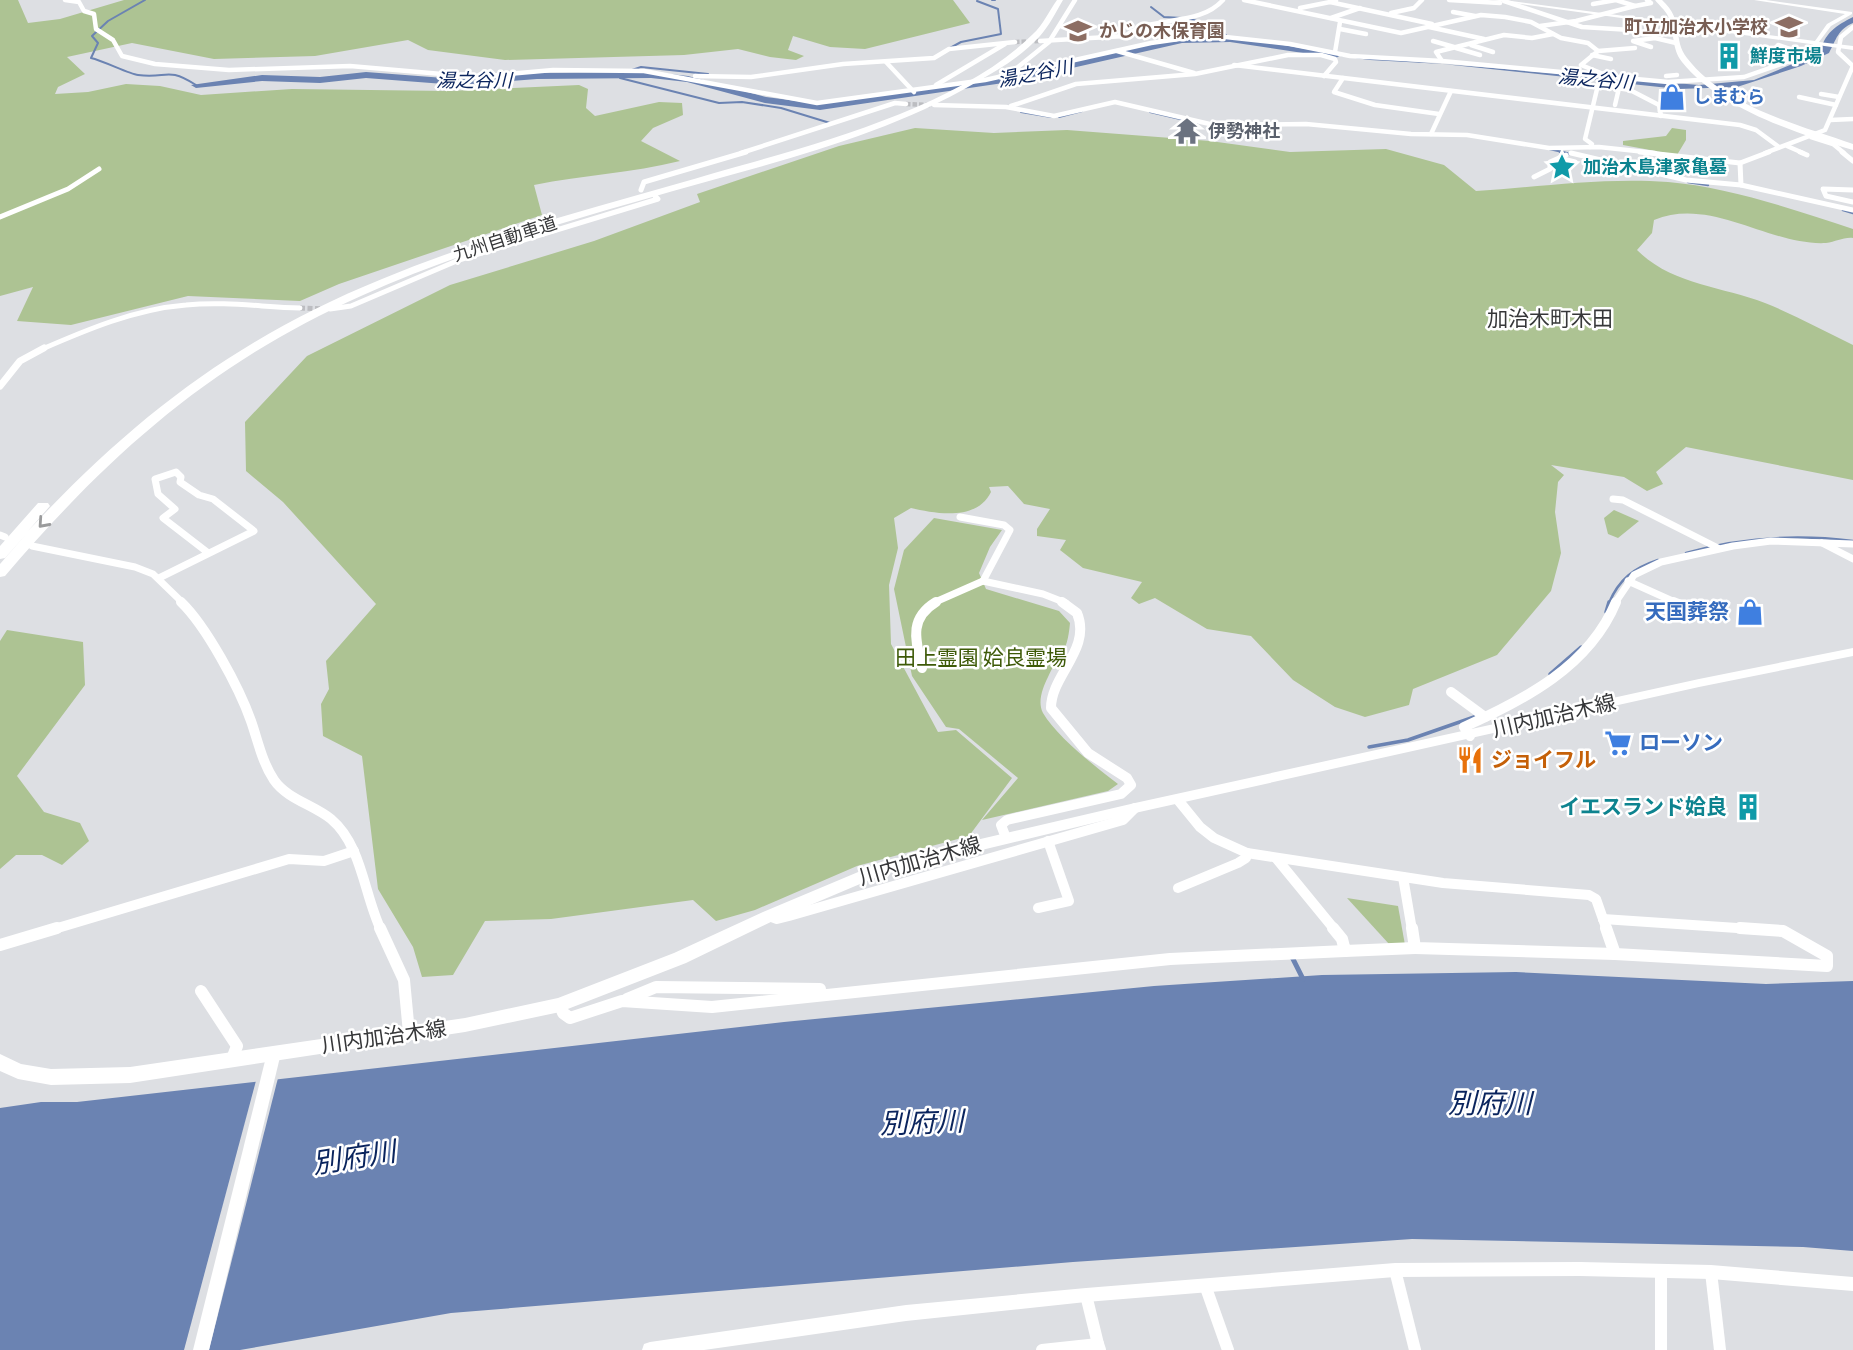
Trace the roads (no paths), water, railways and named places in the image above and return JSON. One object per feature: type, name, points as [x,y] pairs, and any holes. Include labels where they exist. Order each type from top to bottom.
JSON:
[{"type":"highway","name":"九州自動車道","points":[[0,555],[80,468],[140,415],[219,359],[318,305],[461,248],[816,140],[963,82],[1018,46],[1042,22],[1053,0]]},
{"type":"highway","name":"九州自動車道","points":[[0,573],[93,469],[149,419],[233,358],[304,318],[381,283],[457,254],[822,142],[955,91],[1007,61],[1041,33],[1060,0]]},
{"type":"highway","points":[[1658,0],[1670,10],[1680,25],[1676,43],[1682,58],[1716,84],[1817,134],[1853,145]]},
{"type":"highway","points":[[1666,0],[1678,11],[1688,53],[1700,70],[1716,84]]},
{"type":"main road","name":"川内加治木線","points":[[0,1062],[18,1071],[51,1077],[130,1075],[232,1059],[273,1059],[560,1005],[680,958],[769,916],[882,868],[1135,808],[1469,736],[1699,682],[1853,652]]},
{"type":"street","points":[[65,0],[78,2],[84,11],[94,14],[96,29],[113,40],[121,55],[155,64],[229,70],[283,66],[355,66],[476,77],[553,70],[634,71],[817,103],[937,91],[1118,51],[1212,35],[1330,54],[1442,61],[1614,80]]},
{"type":"street","points":[[1007,76],[1049,42],[1075,0]]},
{"type":"street","points":[[1040,41],[1125,36],[1135,28],[1187,18],[1214,9],[1223,0]]},
{"type":"street","points":[[1244,0],[1401,33],[1479,16],[1505,1]]},
{"type":"street","points":[[1316,0],[1434,25]]},
{"type":"street","points":[[1296,9],[1336,0]]},
{"type":"street","points":[[1449,0],[1505,1],[1570,24],[1632,30]]},
{"type":"street","points":[[1494,0],[1853,48]]},
{"type":"street","points":[[1593,5],[1616,0],[1635,6]]},
{"type":"street","points":[[1530,32],[1651,3],[1647,0]]},
{"type":"street","points":[[1756,0],[1790,2],[1852,13]]},
{"type":"street","points":[[1415,8],[1421,1],[1429,4]]},
{"type":"street","points":[[1390,6],[1406,10]]},
{"type":"street","points":[[1484,6],[1492,7]]},
{"type":"street","points":[[1331,18],[1360,8]]},
{"type":"street","points":[[1386,14],[1415,8],[1422,10]]},
{"type":"street","points":[[1366,17],[1379,12]]},
{"type":"street","points":[[1453,12],[1522,20],[1553,34],[1588,43],[1598,51]]},
{"type":"street","points":[[1663,78],[1716,84],[1744,77],[1807,55],[1814,50],[1829,24],[1852,13]]},
{"type":"street","points":[[1330,54],[1340,22]]},
{"type":"street","points":[[1427,27],[1490,40]]},
{"type":"street","points":[[1549,148],[1590,147],[1740,163],[1787,146],[1817,134],[1830,120],[1853,66],[1838,52],[1838,46],[1841,37],[1853,27]]},
{"type":"street","points":[[1340,29],[1366,34]]},
{"type":"street","points":[[1608,29],[1651,47]]},
{"type":"street","points":[[1442,61],[1436,52],[1504,35],[1532,38],[1553,34]]},
{"type":"street","points":[[1841,37],[1853,39]]},
{"type":"street","points":[[1633,41],[1655,38],[1676,43]]},
{"type":"street","points":[[1433,41],[1454,48]]},
{"type":"street","points":[[937,91],[1008,42]]},
{"type":"street","points":[[691,79],[698,75],[751,77],[843,64],[934,58],[949,49],[1015,42]]},
{"type":"street","points":[[1440,44],[1480,55]]},
{"type":"street","points":[[1470,44],[1493,52]]},
{"type":"street","points":[[1778,45],[1807,55]]},
{"type":"street","points":[[1614,80],[1581,65],[1598,51],[1635,48]]},
{"type":"street","points":[[1118,51],[1195,74]]},
{"type":"street","points":[[1006,107],[1076,84],[1195,74],[1288,55],[1330,54]]},
{"type":"street","points":[[1325,76],[1336,62],[1330,54]]},
{"type":"street","points":[[1592,55],[1611,59]]},
{"type":"street","points":[[886,62],[915,92]]},
{"type":"street","points":[[1234,65],[1661,113]]},
{"type":"street","points":[[1343,78],[1334,92],[1375,106],[1439,114]]},
{"type":"street","points":[[1590,147],[1592,144],[1585,139],[1600,82],[1676,78]]},
{"type":"street","points":[[1846,81],[1853,82]]},
{"type":"street","points":[[1598,85],[1630,90],[1659,105],[1661,113]]},
{"type":"street","points":[[1615,105],[1619,88]]},
{"type":"street","points":[[1431,134],[1451,91]]},
{"type":"street","points":[[1821,94],[1839,97]]},
{"type":"street","points":[[887,96],[894,102]]},
{"type":"street","points":[[1799,97],[1836,105]]},
{"type":"street","points":[[641,190],[644,182],[806,134],[894,102],[906,104]]},
{"type":"street","points":[[934,105],[1006,107],[1054,116],[1115,102],[1214,125],[1306,124],[1467,135],[1549,148],[1686,180],[1741,185],[1853,210]]},
{"type":"street","points":[[1593,105],[1615,105],[1756,130],[1780,147]]},
{"type":"street","points":[[1830,120],[1853,120]]},
{"type":"street","points":[[1817,134],[1853,161]]},
{"type":"street","points":[[1787,146],[1807,155]]},
{"type":"street","points":[[1656,172],[1657,153]]},
{"type":"street","points":[[1534,177],[1550,169],[1549,162],[1569,154]]},
{"type":"street","points":[[1559,158],[1576,162]]},
{"type":"street","points":[[1740,163],[1741,185]]},
{"type":"street","points":[[0,217],[30,208],[89,178],[99,169]]},
{"type":"street","points":[[1853,190],[1823,190],[1826,196],[1853,202]]},
{"type":"street","points":[[330,309],[351,306],[458,260],[658,199],[655,197]]},
{"type":"street","points":[[0,386],[20,361],[29,355],[97,325],[132,315],[194,304],[300,308]]},
{"type":"street","points":[[159,578],[254,531],[213,499],[199,495],[180,482],[181,478],[176,472],[155,479],[158,494],[175,509],[165,514],[163,519],[207,552]]},
{"type":"street","points":[[1613,499],[1623,500],[1714,546]]},
{"type":"street","points":[[960,517],[1004,525],[1010,530],[983,580]]},
{"type":"street","points":[[1469,736],[1464,727],[1539,686],[1574,660],[1603,629],[1621,589],[1640,570],[1714,546],[1767,539],[1853,544]]},
{"type":"street","points":[[1817,540],[1853,559]]},
{"type":"street","points":[[32,546],[135,567],[159,578],[197,617],[250,718],[265,764],[276,783],[331,819],[344,833],[354,851],[369,905],[404,980],[409,1008],[409,1033]]},
{"type":"street","points":[[922,668],[915,629],[922,611],[930,603],[983,580],[1042,595],[1074,608],[1079,616],[1081,631],[1076,648],[1051,699],[1051,708],[1088,753],[1127,778],[1131,785],[1121,794],[1007,820],[1001,825],[1006,838]]},
{"type":"street","points":[[1628,580],[1683,606]]},
{"type":"street","points":[[1451,692],[1482,715]]},
{"type":"street","points":[[1178,800],[1200,827],[1214,838],[1247,853],[1403,877],[1589,895],[1596,900],[1615,954]]},
{"type":"street","points":[[769,916],[777,919],[789,916],[1123,820],[1135,808]]},
{"type":"street","points":[[1038,908],[1069,901],[1048,841]]},
{"type":"street","points":[[0,945],[289,859],[324,861],[354,851]]},
{"type":"street","points":[[1178,888],[1238,863],[1246,858],[1247,853]]},
{"type":"street","points":[[1276,858],[1342,939],[1345,951]]},
{"type":"street","points":[[1403,877],[1415,948]]},
{"type":"street","points":[[622,1000],[712,1007],[1170,959],[1415,948],[1615,954],[1828,966],[1827,956],[1783,931],[1601,919]]},
{"type":"street","points":[[560,1005],[562,1013],[570,1018],[656,987],[825,989],[863,984]]},
{"type":"street","points":[[201,992],[237,1046],[232,1059]]},
{"type":"street","points":[[201,1350],[273,1059]]},
{"type":"street","points":[[650,1350],[905,1313],[1086,1295],[1395,1270],[1580,1269],[1711,1272],[1853,1284]]},
{"type":"street","points":[[1395,1270],[1415,1350]]},
{"type":"street","points":[[1661,1272],[1661,1350]]},
{"type":"street","points":[[1711,1272],[1720,1350]]},
{"type":"street","points":[[1205,1285],[1228,1350]]},
{"type":"street","points":[[1042,1350],[1099,1347],[1086,1295]]},
{"type":"water","points":[[1853,17],[1853,23],[1841,32],[1829,53],[1801,66],[1737,87],[1678,89],[1444,64],[1699,85],[1754,80],[1821,52],[1832,31]]},
{"type":"water","points":[[1333,55],[1442,64],[1370,60]]},
{"type":"water","name":"別府川","points":[[1516,972],[1766,984],[1853,981],[1853,1251],[1803,1247],[1412,1239],[1073,1262],[451,1313],[240,1350],[0,1350],[0,1108],[41,1102],[77,1102],[784,1022],[1154,986],[1322,975]]},
{"type":"waterway","points":[[145,0],[108,21],[92,36],[98,43],[91,58],[134,74],[178,76],[196,85]]},
{"type":"waterway","points":[[950,48],[961,42],[1001,34],[998,9],[977,1]]},
{"type":"waterway","points":[[1151,7],[1164,17],[1182,18]]},
{"type":"waterway","points":[[1190,19],[1211,25],[1226,35]]},
{"type":"waterway","name":"湯之谷川","points":[[196,85],[262,78],[320,80],[366,75],[457,82],[537,76],[651,75],[688,79],[765,100],[820,107],[1010,79],[1182,40],[1230,39],[1336,55]]},
{"type":"waterway","points":[[632,70],[641,67],[708,74]]},
{"type":"waterway","points":[[629,72],[620,78],[719,103],[742,102],[781,108],[830,123]]},
{"type":"waterway","points":[[1059,117],[1082,111]]},
{"type":"waterway","points":[[1021,112],[1051,117]]},
{"type":"waterway","points":[[1150,112],[1197,123]]},
{"type":"waterway","points":[[1549,149],[1567,153]]},
{"type":"waterway","points":[[1560,152],[1569,154]]},
{"type":"waterway","points":[[1688,182],[1708,185]]},
{"type":"waterway","points":[[1843,210],[1853,213]]},
{"type":"waterway","points":[[1686,553],[1728,543],[1769,538],[1853,541]]},
{"type":"waterway","points":[[1609,603],[1628,576],[1658,560]]},
{"type":"waterway","points":[[1606,612],[1609,602]]},
{"type":"waterway","points":[[1550,674],[1581,647]]},
{"type":"waterway","points":[[1369,747],[1408,740],[1474,717]]},
{"type":"waterway","points":[[1292,957],[1303,979]]},
{"type":"tunnel","points":[[1015,42],[1040,41]]},
{"type":"tunnel","points":[[906,104],[932,105]]},
{"type":"tunnel","points":[[300,308],[326,309]]},
{"type":"place","name":"町立加治木小学校","points":[[1789,27]]},
{"type":"place","name":"かじの木保育園","points":[[1078,31]]},
{"type":"place","name":"鮮度市場","points":[[1729,56]]},
{"type":"place","name":"しまむら","points":[[1672,97]]},
{"type":"place","name":"伊勢神社","points":[[1187,131]]},
{"type":"place","name":"加治木島津家亀墓","points":[[1562,167]]},
{"type":"place","name":"天国葬祭","points":[[1750,612]]},
{"type":"place","name":"ローソン","points":[[1618,743]]},
{"type":"place","name":"ジョイフル","points":[[1470,760]]},
{"type":"place","name":"イエスランド姶良","points":[[1748,807]]},
{"type":"district","name":"加治木町木田","points":[[1550,319]]},
{"type":"park label","name":"田上霊園 姶良霊場","points":[[981,658]]}]
